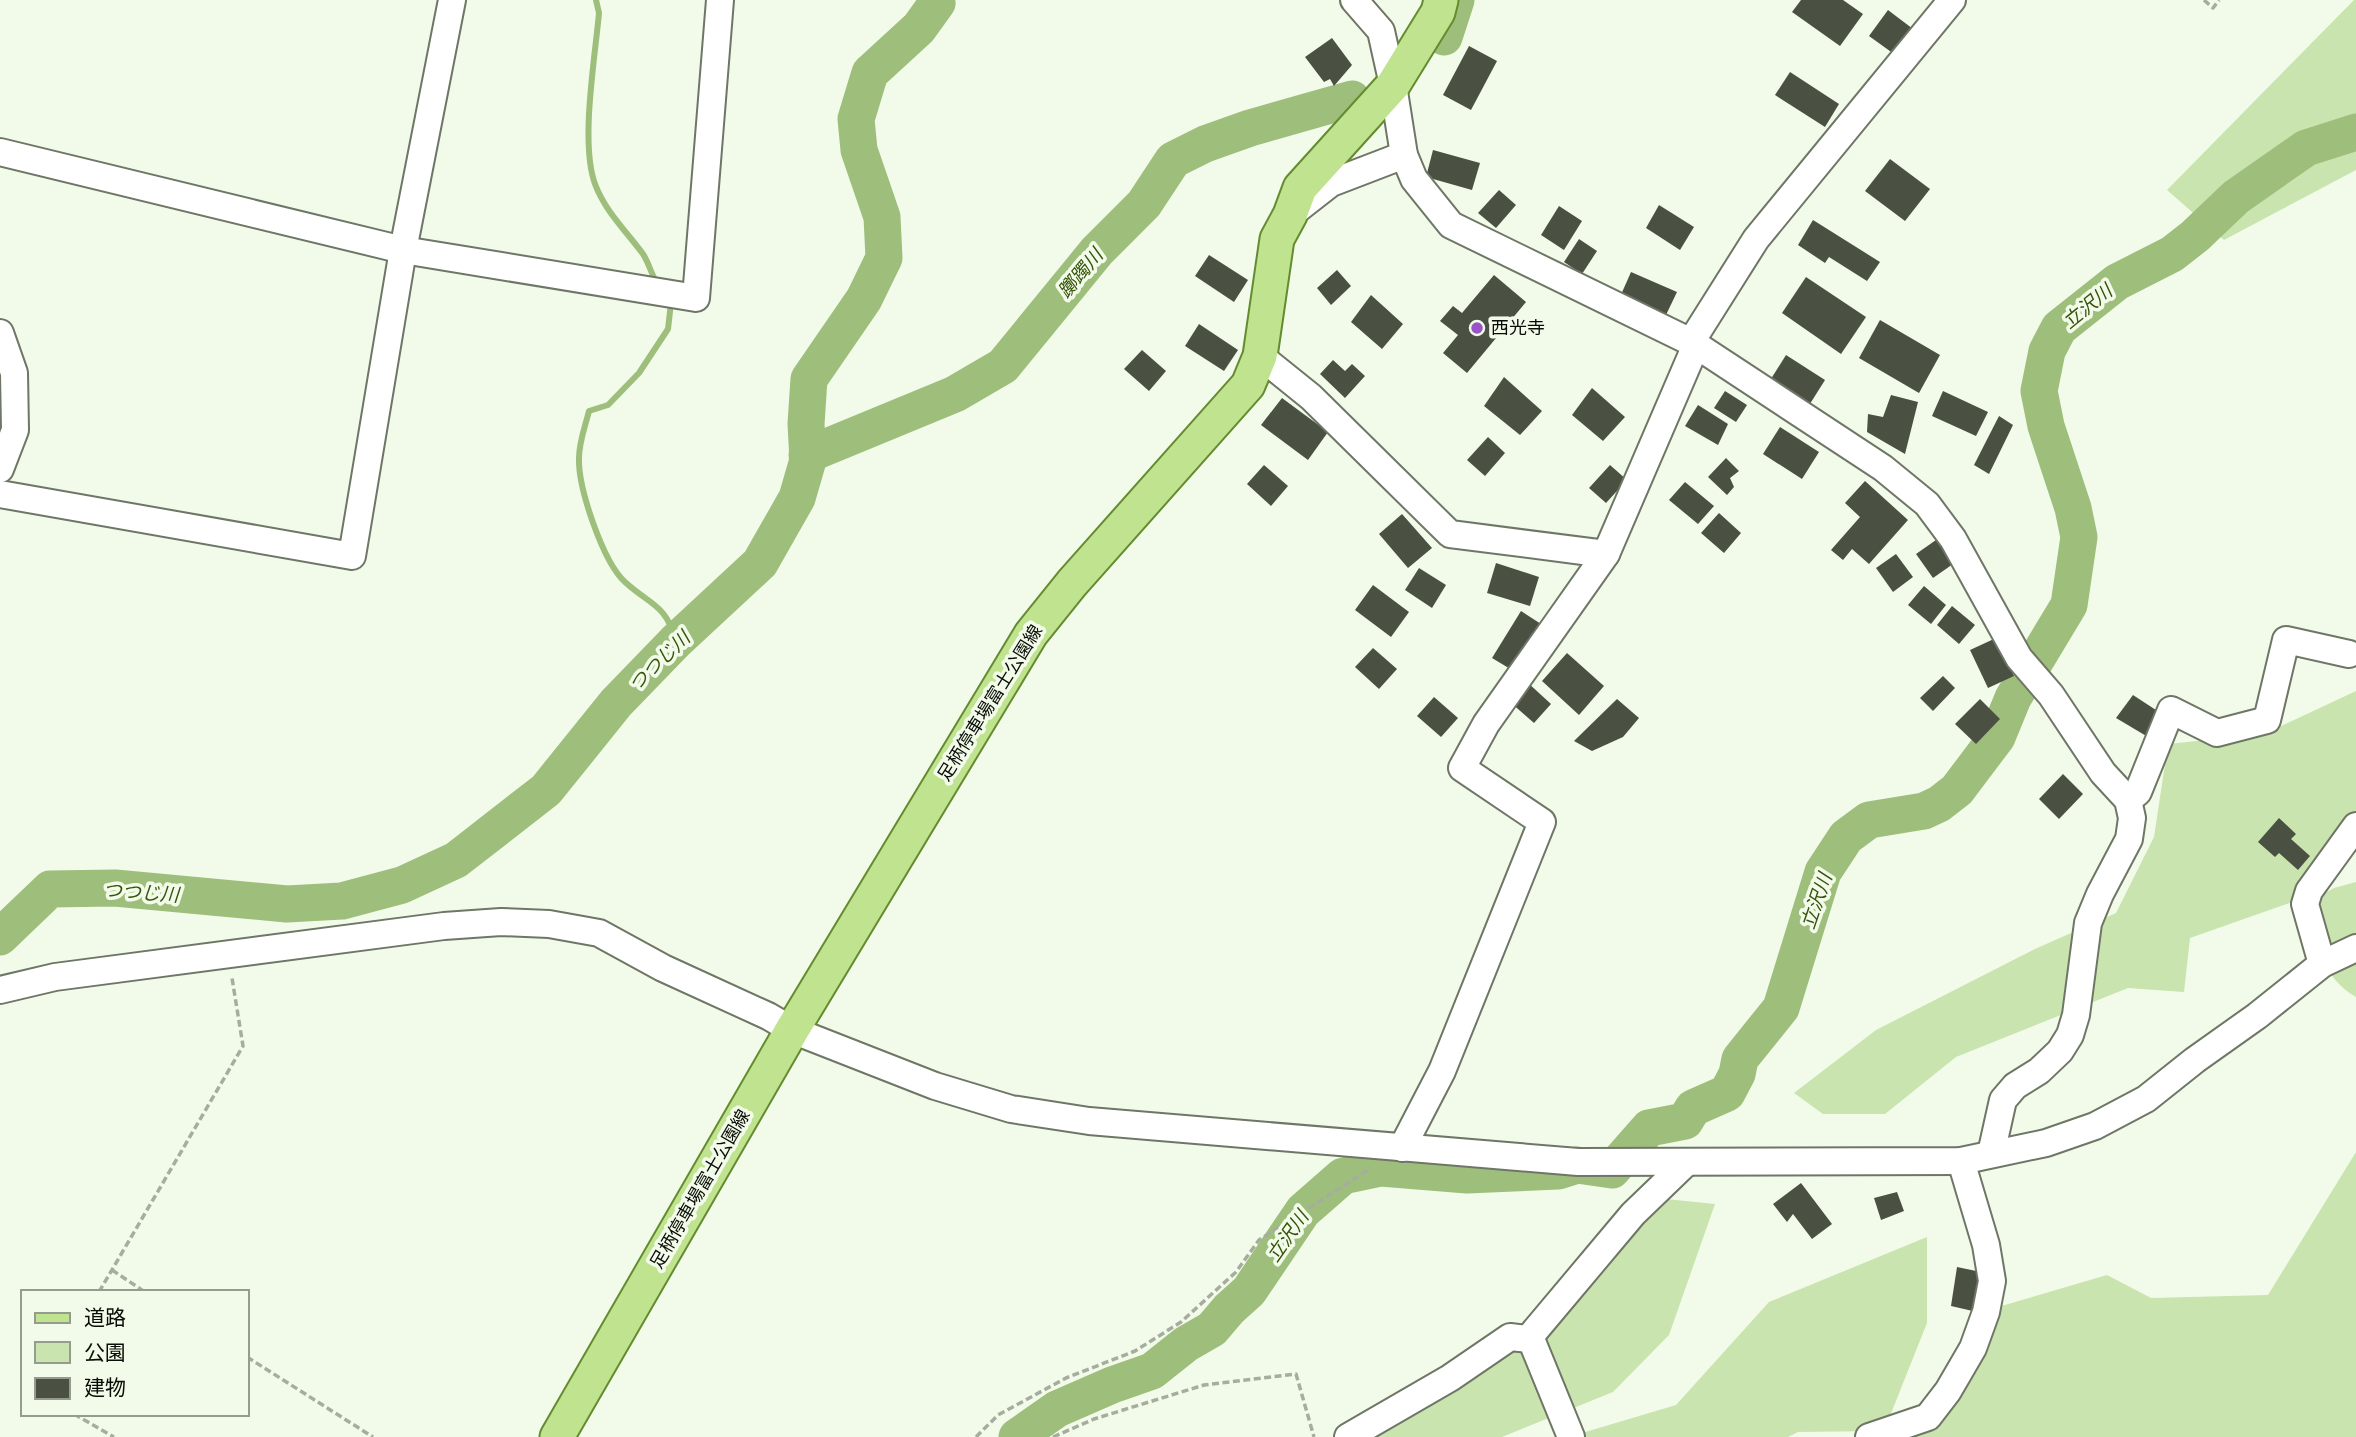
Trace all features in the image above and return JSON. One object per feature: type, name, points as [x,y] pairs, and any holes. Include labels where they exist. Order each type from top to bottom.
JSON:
[{"type":"main road","name":"足柄停車場富士公園線","points":[[556,1437],[792,1030],[1031,634],[1072,583],[1248,385],[1260,356],[1277,239],[1300,188],[1393,85],[1438,12],[1441,0]]},
{"type":"street","points":[[0,494],[352,556],[403,250],[452,0]]},
{"type":"street","points":[[0,152],[403,250],[696,298],[720,0]]},
{"type":"street","points":[[1354,0],[1381,31],[1404,155],[1414,179],[1451,225],[1693,343],[1882,468],[1927,504],[1953,539],[2019,658],[2051,695],[2103,774],[2128,800],[2132,818],[2129,839],[2099,894],[2088,923],[2076,1015],[2070,1035],[2060,1051],[2039,1071],[2015,1086],[2003,1100],[1991,1154]]},
{"type":"street","points":[[1402,1148],[1442,1070],[1542,822],[1462,768],[1486,724],[1606,554],[1693,343],[1756,239],[1952,0]]},
{"type":"street","points":[[1290,215],[1331,183],[1404,155]]},
{"type":"street","points":[[0,333],[14,373],[15,430],[0,469]]},
{"type":"street","points":[[1260,356],[1311,397],[1450,534],[1606,554]]},
{"type":"street","points":[[2128,800],[2138,792],[2171,710],[2217,733],[2267,720],[2287,640],[2349,654]]},
{"type":"street","points":[[2322,964],[2305,904],[2309,891],[2356,826]]},
{"type":"street","points":[[0,990],[55,977],[444,926],[501,922],[549,924],[599,933],[663,968],[768,1016],[792,1030],[935,1086],[1011,1109],[1090,1121],[1578,1162],[1961,1161],[2046,1143],[2070,1135],[2095,1126],[2146,1099],[2322,964],[2356,948]]},
{"type":"street","points":[[1869,1437],[1928,1417],[1948,1391],[1973,1348],[1986,1312],[1992,1280],[1986,1245],[1961,1161]]},
{"type":"street","points":[[1528,1339],[1633,1214],[1686,1162]]},
{"type":"street","points":[[1348,1437],[1450,1378],[1510,1337],[1531,1339],[1571,1437]]},
{"type":"path","points":[[2204,0],[2213,8],[2219,0]]},
{"type":"path","points":[[100,1290],[243,1046],[228,955]]},
{"type":"path","points":[[976,1437],[998,1415],[1066,1378],[1135,1351],[1181,1322],[1236,1272],[1259,1240],[1402,1148]]},
{"type":"path","points":[[112,1270],[142,1290]]},
{"type":"path","points":[[248,1357],[373,1437]]},
{"type":"path","points":[[1053,1437],[1094,1419],[1204,1385],[1296,1374],[1314,1437]]},
{"type":"path","points":[[77,1416],[114,1437]]},
{"type":"green space","points":[[2354,0],[2356,170],[2224,240],[2167,190]]},
{"type":"green space","points":[[2356,691],[2356,811],[2295,901],[2190,938],[2184,992],[2128,988],[1956,1057],[1885,1114],[1823,1114],[1794,1093],[1876,1030],[2035,949],[2116,913],[2154,837],[2168,744],[2264,734]]},
{"type":"green space","points":[[2356,882],[2356,997],[2334,979],[2327,968],[2316,944],[2305,904],[2334,888]]},
{"type":"green space","points":[[2356,1152],[2356,1437],[1876,1437],[1937,1404],[1998,1307],[2107,1275],[2151,1298],[2268,1295]]},
{"type":"green space","points":[[1656,1198],[1715,1204],[1669,1335],[1613,1392],[1502,1437],[1363,1437],[1531,1339]]},
{"type":"green space","points":[[1927,1237],[1927,1323],[1884,1431],[1798,1432],[1788,1437],[1585,1437],[1582,1433],[1676,1405],[1769,1302]]},
{"type":"building","points":[[1801,0],[1843,0],[1863,14],[1840,46],[1792,12]]},
{"type":"building","points":[[1888,10],[1913,29],[1894,54],[1869,36]]},
{"type":"building","points":[[1332,38],[1352,65],[1334,86],[1330,79],[1324,82],[1305,57]]},
{"type":"building","points":[[1469,46],[1497,61],[1471,110],[1443,95]]},
{"type":"building","points":[[1790,72],[1839,104],[1825,127],[1775,95]]},
{"type":"building","points":[[1433,150],[1480,163],[1472,190],[1426,177]]},
{"type":"building","points":[[1890,159],[1930,189],[1905,221],[1865,191]]},
{"type":"building","points":[[1499,190],[1516,205],[1496,228],[1478,213]]},
{"type":"building","points":[[1659,205],[1694,227],[1680,250],[1646,228]]},
{"type":"building","points":[[1559,206],[1582,221],[1564,250],[1541,235]]},
{"type":"building","points":[[1813,220],[1880,262],[1867,281],[1829,257],[1825,263],[1798,245]]},
{"type":"building","points":[[1579,239],[1597,251],[1582,274],[1564,262]]},
{"type":"building","points":[[1209,255],[1248,280],[1234,302],[1195,276]]},
{"type":"building","points":[[1337,270],[1351,286],[1331,305],[1317,288]]},
{"type":"building","points":[[1631,272],[1677,292],[1665,317],[1620,297]]},
{"type":"building","name":"西光寺","points":[[1494,275],[1526,302],[1467,373],[1443,353],[1458,335],[1440,321],[1453,306],[1462,313]]},
{"type":"building","points":[[1806,277],[1866,317],[1841,354],[1782,313]]},
{"type":"building","points":[[1371,295],[1403,324],[1382,349],[1351,322]]},
{"type":"building","points":[[1880,320],[1940,355],[1919,393],[1859,358]]},
{"type":"building","points":[[1199,324],[1238,350],[1224,371],[1185,346]]},
{"type":"building","points":[[1142,350],[1166,371],[1149,391],[1124,369]]},
{"type":"building","points":[[1786,355],[1825,380],[1808,407],[1769,382]]},
{"type":"building","points":[[1333,360],[1345,371],[1352,364],[1365,376],[1345,398],[1320,374]]},
{"type":"building","points":[[1504,377],[1542,411],[1520,435],[1484,406]]},
{"type":"building","points":[[1592,388],[1625,417],[1603,441],[1572,415]]},
{"type":"building","points":[[1725,391],[1747,405],[1736,422],[1714,408]]},
{"type":"building","points":[[1943,391],[1988,412],[1976,436],[1932,416]]},
{"type":"building","points":[[1891,395],[1918,402],[1905,454],[1867,432],[1868,414],[1883,417]]},
{"type":"building","points":[[1282,398],[1328,432],[1308,460],[1261,425]]},
{"type":"building","points":[[1698,405],[1728,424],[1718,445],[1685,426]]},
{"type":"building","points":[[1999,416],[2013,425],[1989,474],[1974,465]]},
{"type":"building","points":[[1780,427],[1819,452],[1802,479],[1763,454]]},
{"type":"building","points":[[1488,437],[1505,453],[1485,476],[1467,460]]},
{"type":"building","points":[[1726,458],[1739,471],[1730,478],[1734,487],[1727,495],[1708,477]]},
{"type":"building","points":[[1264,465],[1288,486],[1271,506],[1247,484]]},
{"type":"building","points":[[1610,465],[1627,480],[1606,503],[1589,488]]},
{"type":"building","points":[[1865,481],[1908,520],[1869,564],[1852,549],[1843,560],[1831,550],[1860,517],[1845,503]]},
{"type":"building","points":[[1685,482],[1714,506],[1698,524],[1669,500]]},
{"type":"building","points":[[1719,513],[1741,533],[1724,553],[1701,533]]},
{"type":"building","points":[[1402,514],[1432,548],[1408,568],[1379,534]]},
{"type":"building","points":[[1936,540],[1953,564],[1933,578],[1916,554]]},
{"type":"building","points":[[1896,554],[1913,577],[1893,592],[1876,568]]},
{"type":"building","points":[[1496,563],[1539,577],[1530,606],[1487,593]]},
{"type":"building","points":[[1419,568],[1446,585],[1432,608],[1405,590]]},
{"type":"building","points":[[1373,585],[1409,612],[1391,637],[1355,610]]},
{"type":"building","points":[[1924,586],[1946,605],[1931,624],[1908,605]]},
{"type":"building","points":[[1952,606],[1975,625],[1959,644],[1937,625]]},
{"type":"building","points":[[1521,611],[1541,624],[1512,670],[1492,658]]},
{"type":"building","points":[[1996,638],[2014,676],[1988,688],[1970,650]]},
{"type":"building","points":[[1373,648],[1397,669],[1379,689],[1355,667]]},
{"type":"building","points":[[1567,653],[1604,686],[1579,715],[1542,681]]},
{"type":"building","points":[[1943,676],[1955,688],[1933,711],[1920,698]]},
{"type":"building","points":[[1527,682],[1551,704],[1534,723],[1510,702]]},
{"type":"building","points":[[2133,695],[2162,714],[2148,737],[2116,718]]},
{"type":"building","points":[[1434,697],[1458,718],[1441,737],[1417,716]]},
{"type":"building","points":[[1617,699],[1639,718],[1623,737],[1592,751],[1574,741]]},
{"type":"building","points":[[1980,699],[2000,719],[1976,744],[1955,724]]},
{"type":"building","points":[[2063,774],[2083,794],[2059,819],[2039,799]]},
{"type":"building","points":[[2279,818],[2296,834],[2291,839],[2310,856],[2298,870],[2279,853],[2275,857],[2258,842]]},
{"type":"building","points":[[1801,1183],[1832,1224],[1812,1239],[1793,1214],[1787,1222],[1773,1204]]},
{"type":"building","points":[[1897,1192],[1904,1211],[1881,1220],[1874,1198]]},
{"type":"building","points":[[1957,1267],[1981,1272],[1977,1312],[1951,1306]]},
{"type":"waterway","points":[[596,0],[599,13],[589,124],[591,167],[604,203],[643,254],[657,283]]},
{"type":"waterway","name":"つつじ川","points":[[0,937],[50,889],[115,888],[287,904],[342,901],[402,885],[456,860],[546,790],[616,703],[676,641],[760,563],[797,498],[808,460],[806,424],[809,379],[864,299],[884,258],[882,217],[859,150],[856,119],[870,73],[919,28],[937,3],[936,0]]},
{"type":"waterway","name":"躑躅川","points":[[1444,37],[1456,0]]},
{"type":"waterway","name":"躑躅川","points":[[807,455],[955,394],[1003,366],[1097,251],[1144,204],[1173,160],[1205,144],[1250,128],[1352,99]]},
{"type":"waterway","name":"立沢川","points":[[1017,1437],[1057,1409],[1152,1371],[1186,1344],[1212,1329],[1249,1291],[1303,1211],[1343,1176],[1381,1168],[1467,1175],[1558,1171],[1577,1165],[1612,1170],[1649,1128],[1685,1121],[1693,1108],[1727,1093],[1737,1074],[1740,1059],[1781,1008],[1823,872],[1846,837],[1869,820],[1924,811],[1939,804],[1957,790],[1997,737],[2013,698],[2069,605],[2079,537],[2073,508],[2046,426],[2039,391],[2047,351],[2059,328],[2117,282],[2172,254],[2236,197],[2306,148],[2356,132]]},
{"type":"waterway","points":[[669,300],[671,303],[668,329],[639,373],[608,405],[589,411],[579,458],[587,505],[608,558],[625,582],[662,612],[676,641]]},
{"type":"place","name":"西光寺","points":[[1477,328]]}]
